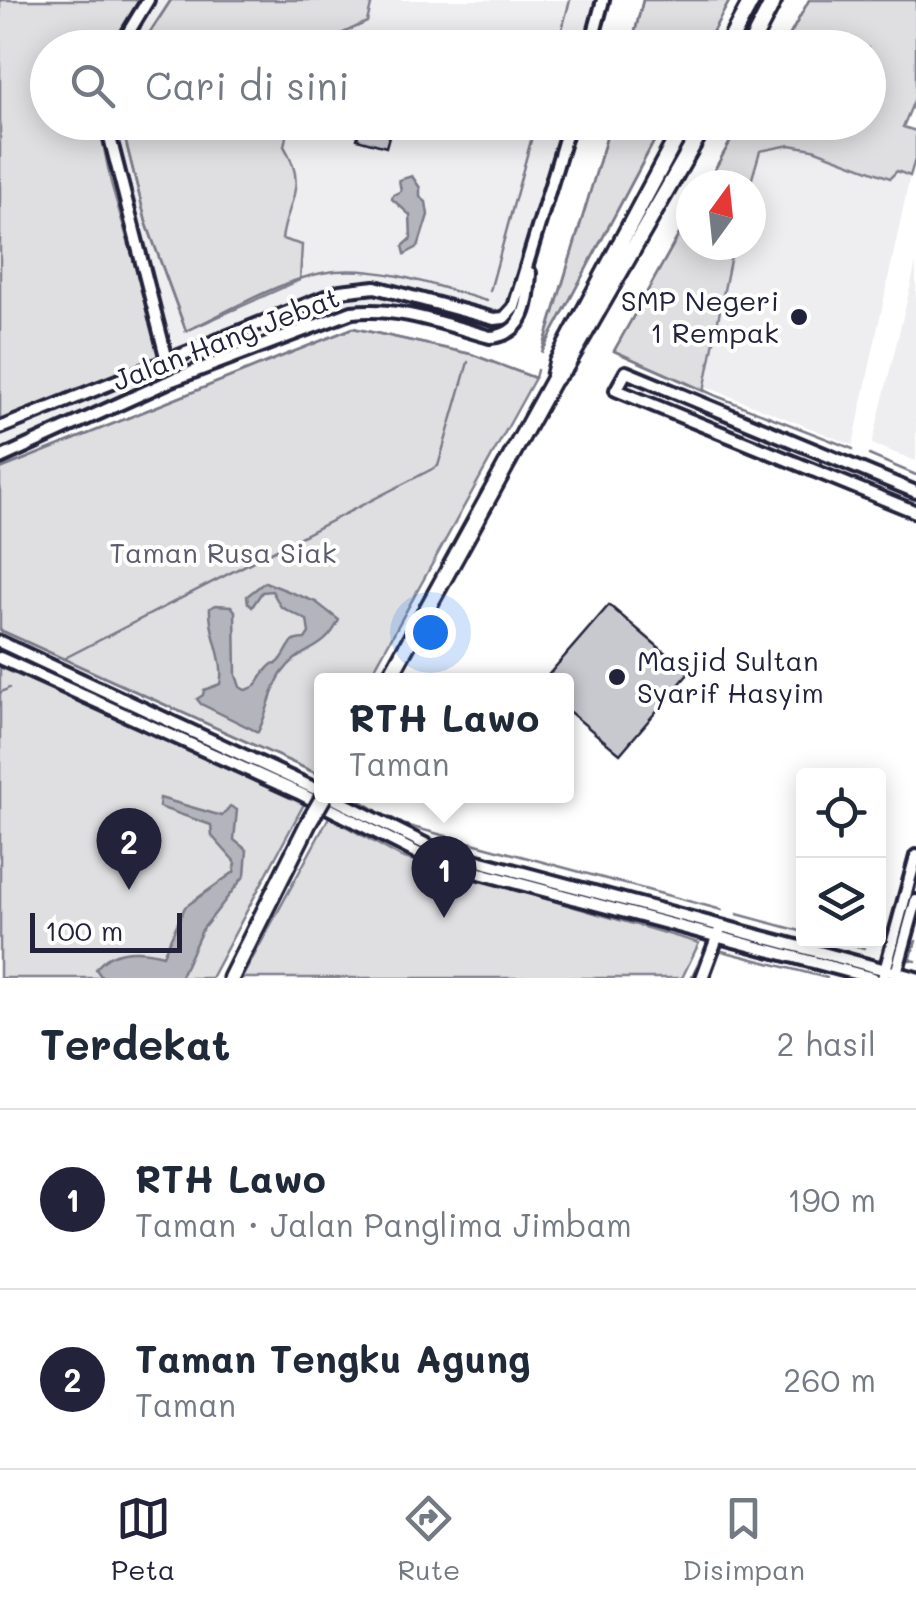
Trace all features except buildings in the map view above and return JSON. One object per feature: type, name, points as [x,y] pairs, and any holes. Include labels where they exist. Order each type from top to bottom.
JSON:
[{"type":"main road","points":[[736,30],[752,0]]},
{"type":"main road","points":[[758,30],[774,0]]},
{"type":"main road","points":[[553,380],[557,362],[674,140]]},
{"type":"main road","points":[[392,673],[553,380],[575,350],[696,140]]},
{"type":"main road","points":[[231,978],[320,803]]},
{"type":"street","points":[[130,30],[148,0]]},
{"type":"street","points":[[595,30],[603,0]]},
{"type":"street","points":[[111,140],[172,380]]},
{"type":"street","name":"Jalan Hang Jebat","points":[[0,428],[340,291],[375,287],[494,319],[504,318],[514,307],[565,140]]},
{"type":"street","name":"Jalan Hang Jebat","points":[[0,458],[172,380],[352,312],[404,314],[490,337],[505,336],[519,324],[528,303],[532,254]]},
{"type":"street","points":[[916,492],[626,372],[616,390],[916,512]]},
{"type":"street","points":[[0,642],[314,789]]},
{"type":"street","points":[[4,660],[314,801]]},
{"type":"street","points":[[319,803],[431,860],[873,978]]},
{"type":"street","points":[[343,803],[437,850],[721,924],[890,975],[916,978]]},
{"type":"street","points":[[890,975],[916,856]]},
{"type":"street","points":[[890,975],[916,901]]},
{"type":"street","points":[[702,978],[721,924]]},
{"type":"shaded area","points":[[0,0],[603,0],[595,30],[30,30],[30,140],[565,140],[532,254],[528,303],[505,336],[403,313],[336,316],[0,458]]},
{"type":"shaded area","name":"SMP Negeri 1 Rempak","points":[[790,145],[910,176],[853,445],[704,386],[730,260],[766,260],[766,170],[754,170],[760,151]]},
{"type":"shaded area","points":[[412,176],[426,202],[428,215],[418,247],[405,254],[403,246],[411,239],[410,215],[392,199],[401,191],[399,180]]},
{"type":"shaded area","points":[[916,263],[916,461],[872,444]]},
{"type":"shaded area","points":[[265,582],[316,602],[339,620],[326,639],[282,673],[258,732],[197,699],[204,690],[220,684],[221,666],[210,608],[231,606],[235,611],[236,675],[245,690],[257,684],[293,642],[305,639],[309,633],[307,620],[281,607],[272,591],[262,592],[252,607],[248,603],[247,596]]},
{"type":"shaded area","points":[[160,798],[222,816],[230,806],[237,810],[234,840],[247,850],[245,875],[202,930],[180,978],[102,978],[96,969],[118,953],[163,955],[185,907],[234,872],[236,863],[212,836],[211,825],[159,807]]},
{"type":"green space","points":[[0,0],[139,0],[122,30],[30,30],[30,140],[102,140],[111,183],[162,358],[0,424]]},
{"type":"green space","points":[[171,0],[376,0],[372,1],[367,22],[350,30],[151,30]]},
{"type":"green space","points":[[643,0],[730,0],[713,30],[635,30]]},
{"type":"green space","points":[[809,0],[916,0],[916,96],[903,127],[916,131],[916,156],[910,176],[897,171],[890,178],[813,149],[790,145],[760,151],[754,170],[714,170],[731,140],[886,140],[886,30],[792,30]]},
{"type":"green space","points":[[125,140],[285,140],[296,184],[282,239],[302,245],[300,280],[186,331],[146,222]]},
{"type":"green space","points":[[606,140],[655,140],[542,352]]},
{"type":"green space","points":[[676,240],[676,260],[730,260],[704,391],[614,351]]},
{"type":"green space","name":"Taman Rusa Siak","points":[[353,328],[471,354],[535,378],[372,673],[314,673],[314,772],[0,630],[0,469]]},
{"type":"green space","points":[[0,667],[305,802],[211,978],[0,978]]},
{"type":"green space","points":[[329,817],[401,857],[699,943],[682,978],[242,978]]},
{"type":"waterway","points":[[152,30],[171,0]]},
{"type":"waterway","points":[[562,30],[570,0]]},
{"type":"waterway","points":[[636,30],[643,0]]},
{"type":"waterway","points":[[714,30],[730,0]]},
{"type":"waterway","points":[[793,30],[809,0]]},
{"type":"waterway","points":[[126,140],[146,222],[186,331],[279,286],[336,271],[393,275],[487,301]]},
{"type":"waterway","points":[[490,291],[531,140]]},
{"type":"waterway","points":[[544,346],[606,140]]},
{"type":"waterway","points":[[542,352],[654,140]]},
{"type":"waterway","points":[[714,170],[731,140]]},
{"type":"waterway","points":[[676,240],[614,351],[853,449]]},
{"type":"waterway","points":[[0,469],[353,328],[471,354],[535,378],[537,370]]},
{"type":"waterway","points":[[63,659],[438,466],[468,362]]},
{"type":"waterway","points":[[869,455],[916,475]]},
{"type":"waterway","points":[[0,630],[314,772]]},
{"type":"waterway","points":[[0,693],[9,688]]},
{"type":"waterway","points":[[364,803],[376,810]]},
{"type":"waterway","points":[[392,818],[405,825],[722,910]]},
{"type":"waterway","points":[[737,914],[796,930]]},
{"type":"waterway","points":[[916,941],[910,960],[916,961]]},
{"type":"waterway","points":[[691,978],[706,947],[710,948]]},
{"type":"waterway","points":[[718,950],[827,978]]},
{"type":"place","name":"SMP Negeri 1 Rempak","points":[[799,317]]},
{"type":"place","name":"Masjid Sultan Syarif Hasyim","points":[[617,677]]},
{"type":"place","name":"Taman Tengku Agung","points":[[129,890]]},
{"type":"place","name":"RTH Lawo","points":[[444,918]]}]
